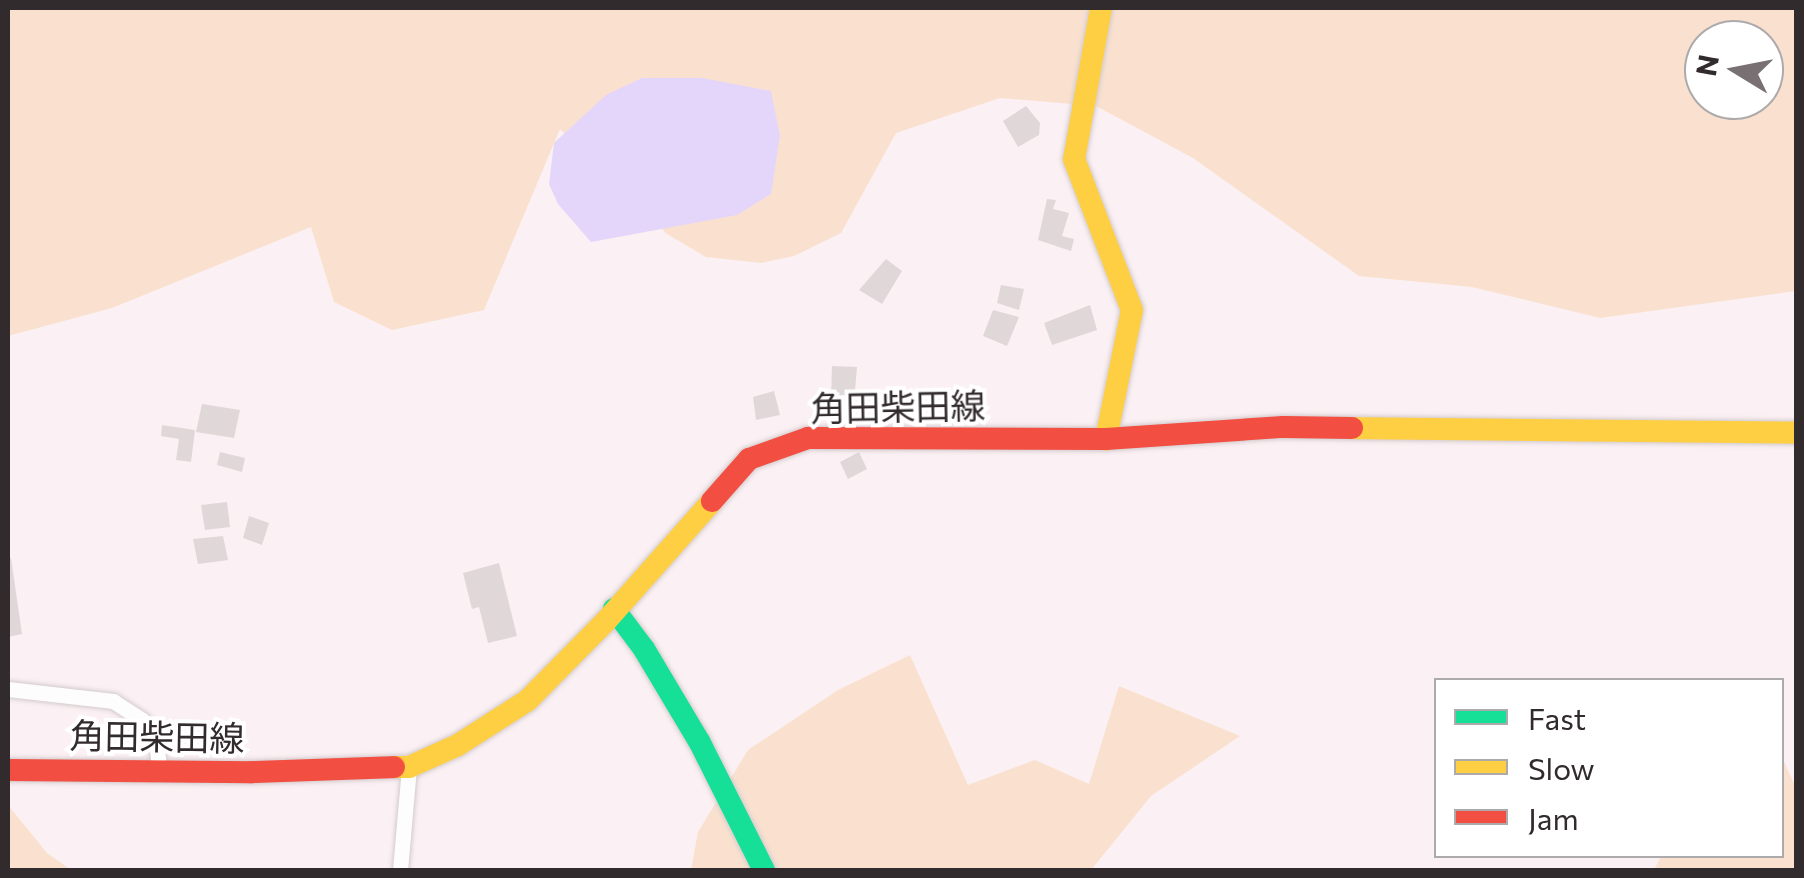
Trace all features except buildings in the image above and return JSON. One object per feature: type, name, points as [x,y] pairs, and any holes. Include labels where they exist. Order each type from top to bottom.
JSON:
[{"type":"main road","points":[[1101,8],[1074,159],[1132,310],[1106,440]]},
{"type":"main road","name":"角田柴田線","points":[[8,770],[160,768],[252,772],[410,767],[458,744],[528,700],[748,459],[808,438],[1106,440],[1284,426],[1796,433]]},
{"type":"main road","points":[[614,610],[644,648],[700,743],[764,870]]},
{"type":"street","points":[[8,689],[113,701],[142,720],[156,738],[160,768]]},
{"type":"street","points":[[400,870],[410,767]]},
{"type":"shaded area","points":[[8,8],[1796,8],[1796,291],[1600,318],[1472,287],[1359,276],[1193,158],[1096,106],[1000,98],[896,133],[841,233],[794,256],[761,263],[706,257],[667,234],[560,129],[484,310],[392,330],[334,302],[311,227],[112,308],[8,336]]},
{"type":"shaded area","points":[[642,78],[702,78],[771,91],[780,136],[771,194],[737,215],[591,242],[558,204],[549,184],[554,143],[606,95]]},
{"type":"shaded area","points":[[910,655],[968,785],[1035,760],[1089,784],[1119,686],[1240,736],[1151,796],[1091,870],[691,870],[698,832],[748,750],[838,690]]},
{"type":"shaded area","points":[[1784,761],[1796,788],[1796,870],[1654,870],[1660,858],[1784,858]]},
{"type":"shaded area","points":[[8,805],[47,853],[71,870],[8,870]]},
{"type":"traffic: fast","points":[[614,609],[644,649],[700,743],[764,870]]},
{"type":"traffic: slow","points":[[1101,8],[1074,159],[1132,310],[1106,439]]},
{"type":"traffic: slow","points":[[1352,428],[1796,433]]},
{"type":"traffic: slow","points":[[394,767],[409,767],[458,745],[528,700],[606,621],[712,501]]},
{"type":"traffic: jam","points":[[712,501],[749,459],[808,438],[1106,439],[1284,427],[1352,428]]},
{"type":"traffic: jam","points":[[8,770],[252,772],[394,767]]}]
